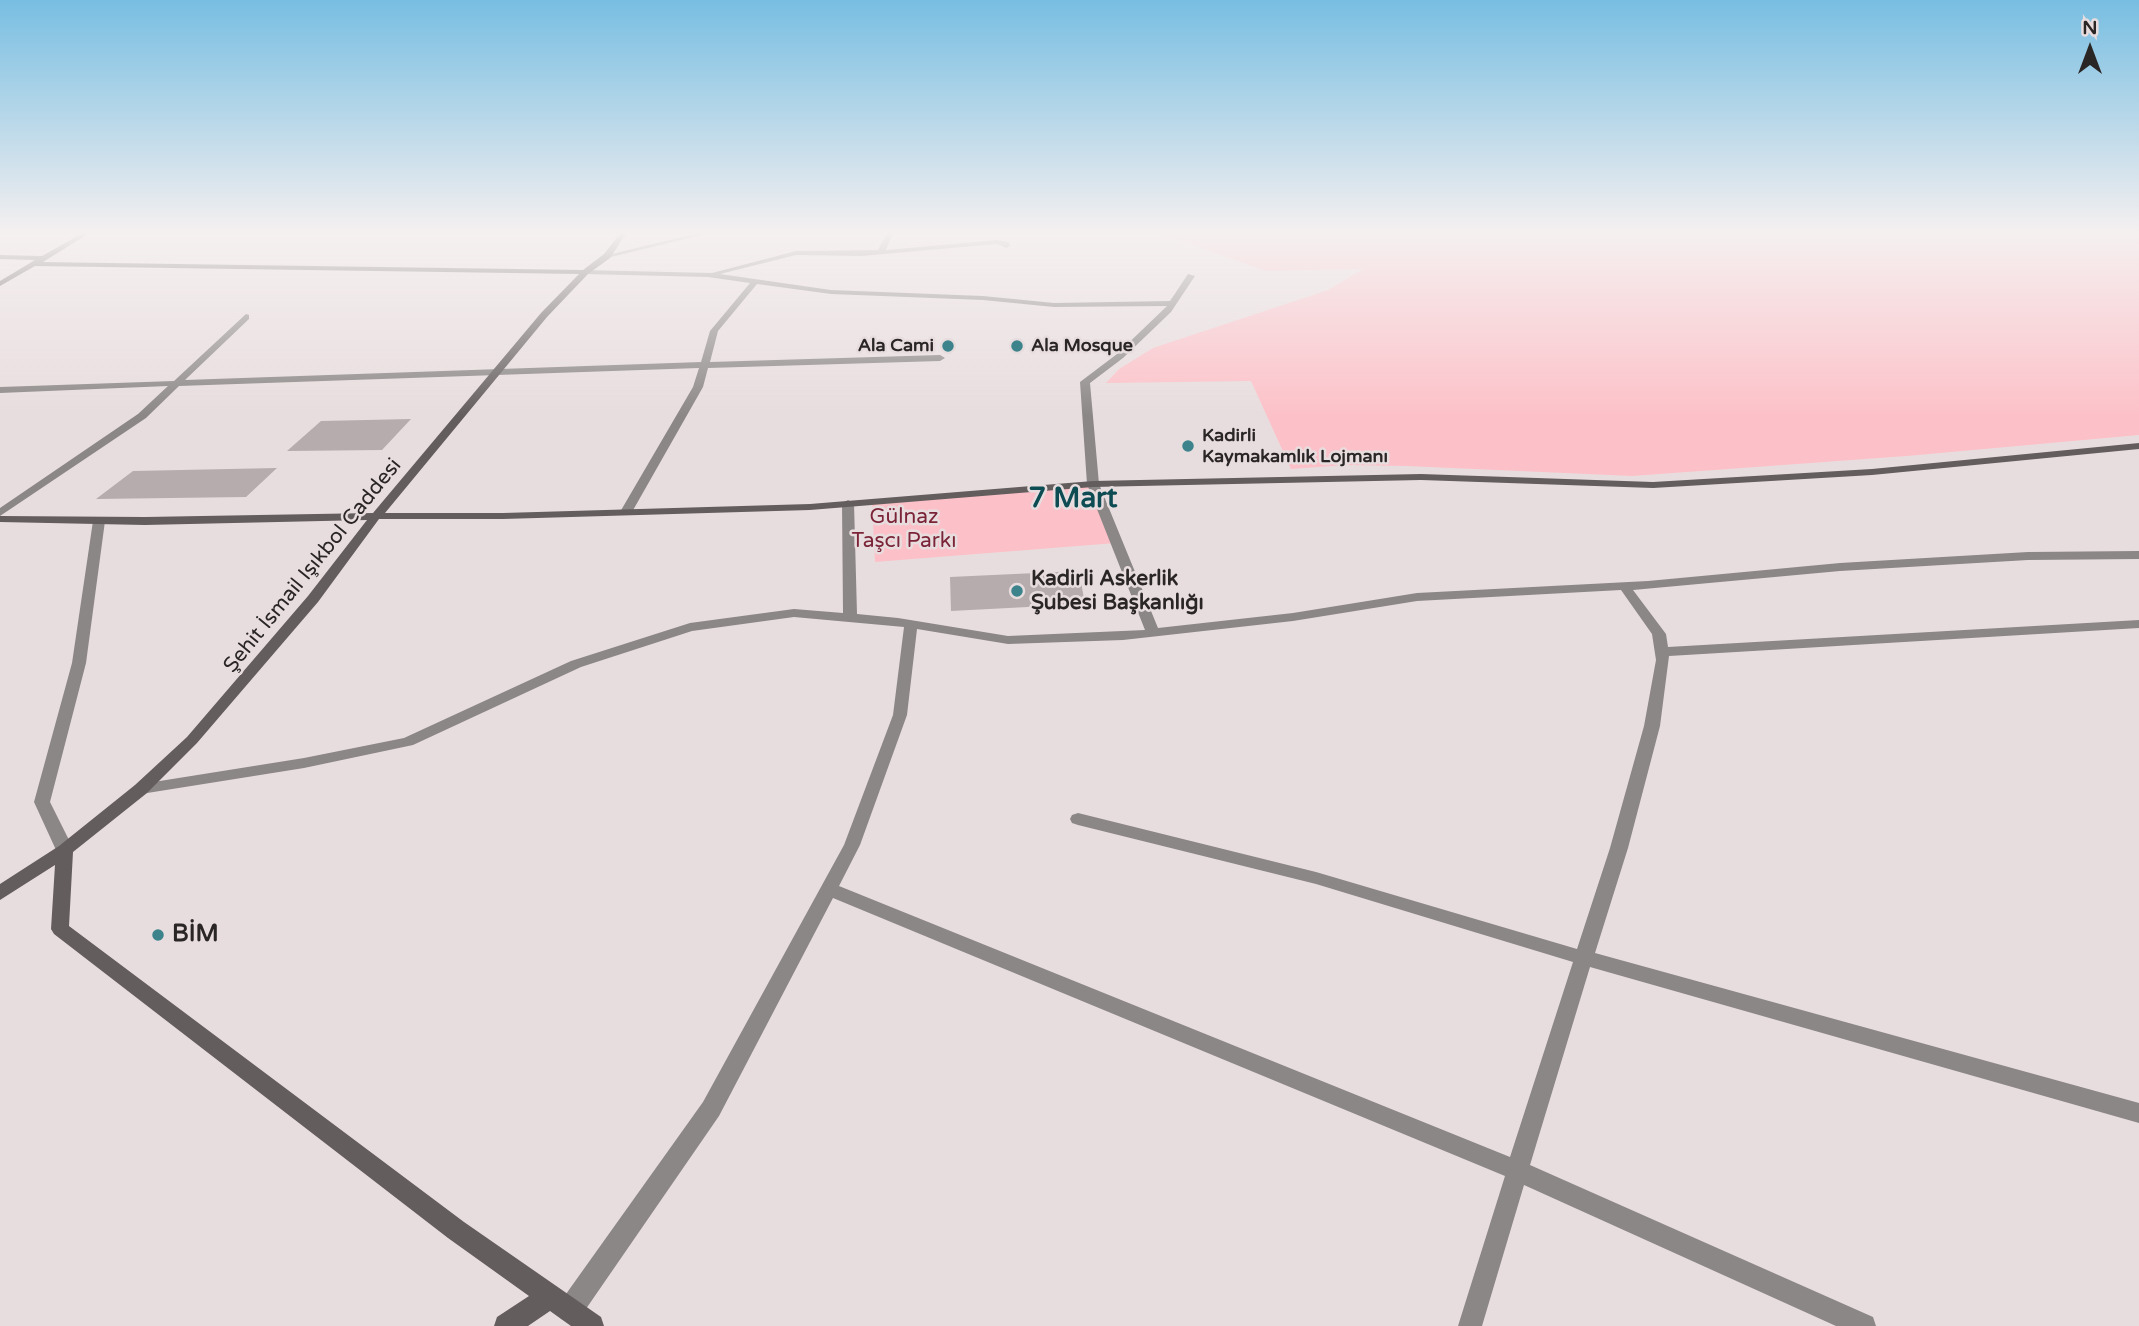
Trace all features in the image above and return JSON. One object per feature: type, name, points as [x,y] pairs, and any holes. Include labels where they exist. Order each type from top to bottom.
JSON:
[{"type":"street","name":"Şehit İsmail Işıkbol Caddesi","points":[[0,893],[65,850],[141,789],[239,688],[313,599],[376,516],[567,293]]},
{"type":"street","points":[[626,512],[698,387],[714,331],[746,293]]},
{"type":"street","points":[[853,293],[1054,304],[1173,303]]},
{"type":"street","points":[[1153,633],[1093,484],[1085,382],[1120,356],[1180,293]]},
{"type":"street","points":[[0,513],[142,416],[246,317]]},
{"type":"street","points":[[0,390],[940,358]]},
{"type":"street","points":[[0,519],[99,522],[810,507],[1093,484],[1421,477],[1653,485],[1872,472],[2139,446]]},
{"type":"street","points":[[848,503],[850,618]]},
{"type":"street","points":[[99,522],[79,663],[42,802],[65,850],[60,929],[445,1222],[592,1326]]},
{"type":"street","points":[[141,789],[303,763],[408,742],[576,664],[690,627],[794,613],[911,624],[1009,640],[1153,633],[1293,617],[1417,597],[1624,586],[1840,567],[2028,556],[2139,555]]},
{"type":"street","points":[[1470,1326],[1619,848],[1652,726],[1663,660],[1659,634],[1624,586]]},
{"type":"street","points":[[506,1326],[560,1303],[711,1109],[852,845],[900,715],[911,624]]},
{"type":"street","points":[[1661,653],[2139,624]]},
{"type":"street","points":[[1078,819],[1316,878],[1584,958],[2139,1114]]},
{"type":"street","points":[[828,889],[1518,1171],[1864,1326]]},
{"type":"green space","points":[[1319,293],[2139,293],[2139,435],[1907,456],[1632,476],[1406,466],[1346,465],[1291,469],[1251,381],[1106,383],[1119,369],[1153,348]]},
{"type":"green space","name":"Gülnaz Taşcı Parkı","points":[[1093,484],[1116,543],[875,562],[872,501]]},
{"type":"building","points":[[411,419],[382,450],[287,451],[321,421]]},
{"type":"building","points":[[277,468],[246,497],[96,499],[133,471]]},
{"type":"building","name":"Kadirli Askerlik Şubesi Başkanlığı","points":[[1079,571],[1085,604],[951,611],[950,577]]},
{"type":"place","name":"Ala Cami","points":[[948,346]]},
{"type":"place","name":"Ala Mosque","points":[[1017,346]]},
{"type":"place","name":"Kadirli Kaymakamlık Lojmanı","points":[[1188,446]]},
{"type":"place","name":"Kadirli Askerlik Şubesi Başkanlığı","points":[[1017,591]]},
{"type":"place","name":"BİM","points":[[158,935]]},
{"type":"district","name":"7 Mart","points":[[1073,500]]}]
